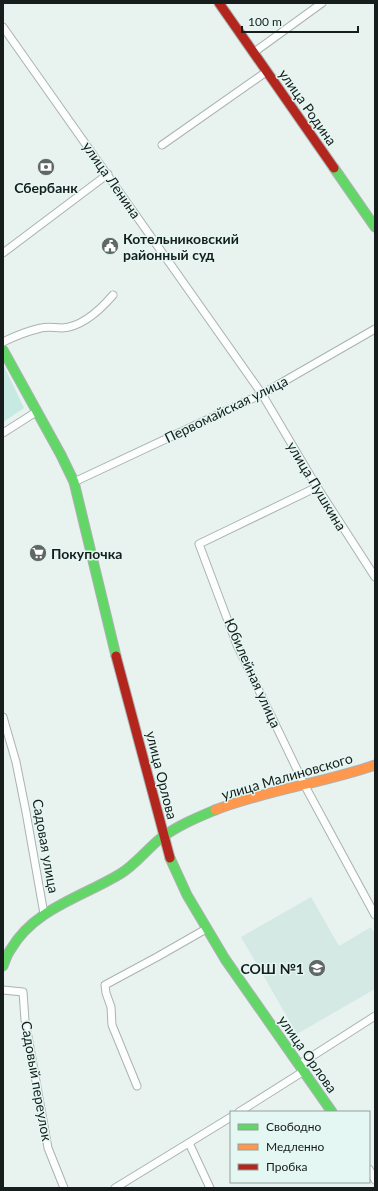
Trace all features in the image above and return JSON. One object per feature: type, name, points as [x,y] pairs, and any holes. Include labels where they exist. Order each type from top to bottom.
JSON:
[{"type":"street","name":"улица Родина","points":[[219,3],[375,227]]},
{"type":"street","points":[[253,53],[322,3]]},
{"type":"street","name":"улица Ленина","points":[[3,27],[262,394]]},
{"type":"street","points":[[162,145],[266,72]]},
{"type":"street","points":[[3,253],[108,174]]},
{"type":"street","points":[[3,342],[39,328],[51,326],[63,328],[76,324],[93,315],[113,295]]},
{"type":"street","name":"Первомайская улица","points":[[74,482],[262,394],[375,329]]},
{"type":"street","name":"улица Орлова","points":[[3,350],[61,455],[74,482],[105,614],[170,862],[181,885],[225,962],[331,1111]]},
{"type":"street","name":"улица Пушкина","points":[[262,394],[317,487],[375,577]]},
{"type":"street","points":[[3,433],[36,412]]},
{"type":"street","name":"Юбилейная улица","points":[[317,487],[199,544],[237,645],[305,786],[375,915]]},
{"type":"street","name":"Садовая улица","points":[[3,717],[19,776],[44,914],[22,934],[5,959],[3,966]]},
{"type":"street","name":"улица Малиновского","points":[[44,914],[121,874],[163,837],[181,826],[238,802],[350,774],[375,765]]},
{"type":"street","points":[[137,1086],[112,1025],[111,1007],[106,994],[105,985],[206,929]]},
{"type":"street","name":"Садовый переулок","points":[[3,990],[23,992],[26,1020],[48,1148],[64,1188]]},
{"type":"street","points":[[239,1111],[375,1016]]},
{"type":"street","points":[[115,1188],[230,1118]]},
{"type":"street","points":[[189,1143],[210,1188]]},
{"type":"street","points":[[370,1171],[375,1180]]},
{"type":"shaded area","name":"СОШ №1","points":[[311,897],[339,946],[371,927],[375,934],[375,989],[297,1034],[241,937]]},
{"type":"green space","points":[[3,364],[24,408],[3,422]]},
{"type":"traffic: fast","points":[[334,168],[375,227]]},
{"type":"traffic: fast","points":[[3,350],[61,455],[74,482],[116,656]]},
{"type":"traffic: fast","points":[[3,966],[8,953],[21,935],[32,924],[60,905],[120,874],[167,834],[187,822],[215,810]]},
{"type":"traffic: fast","points":[[170,858],[187,895],[225,959],[331,1111]]},
{"type":"traffic: slow","points":[[215,810],[255,797],[335,777],[375,765]]},
{"type":"traffic: jam","points":[[219,3],[334,168]]},
{"type":"traffic: jam","points":[[116,656],[170,858]]},
{"type":"place","name":"Сбербанк","points":[[46,167]]},
{"type":"place","name":"Котельниковский районный суд","points":[[110,246]]},
{"type":"place","name":"Покупочка","points":[[38,553]]},
{"type":"place","name":"СОШ №1","points":[[317,968]]}]
